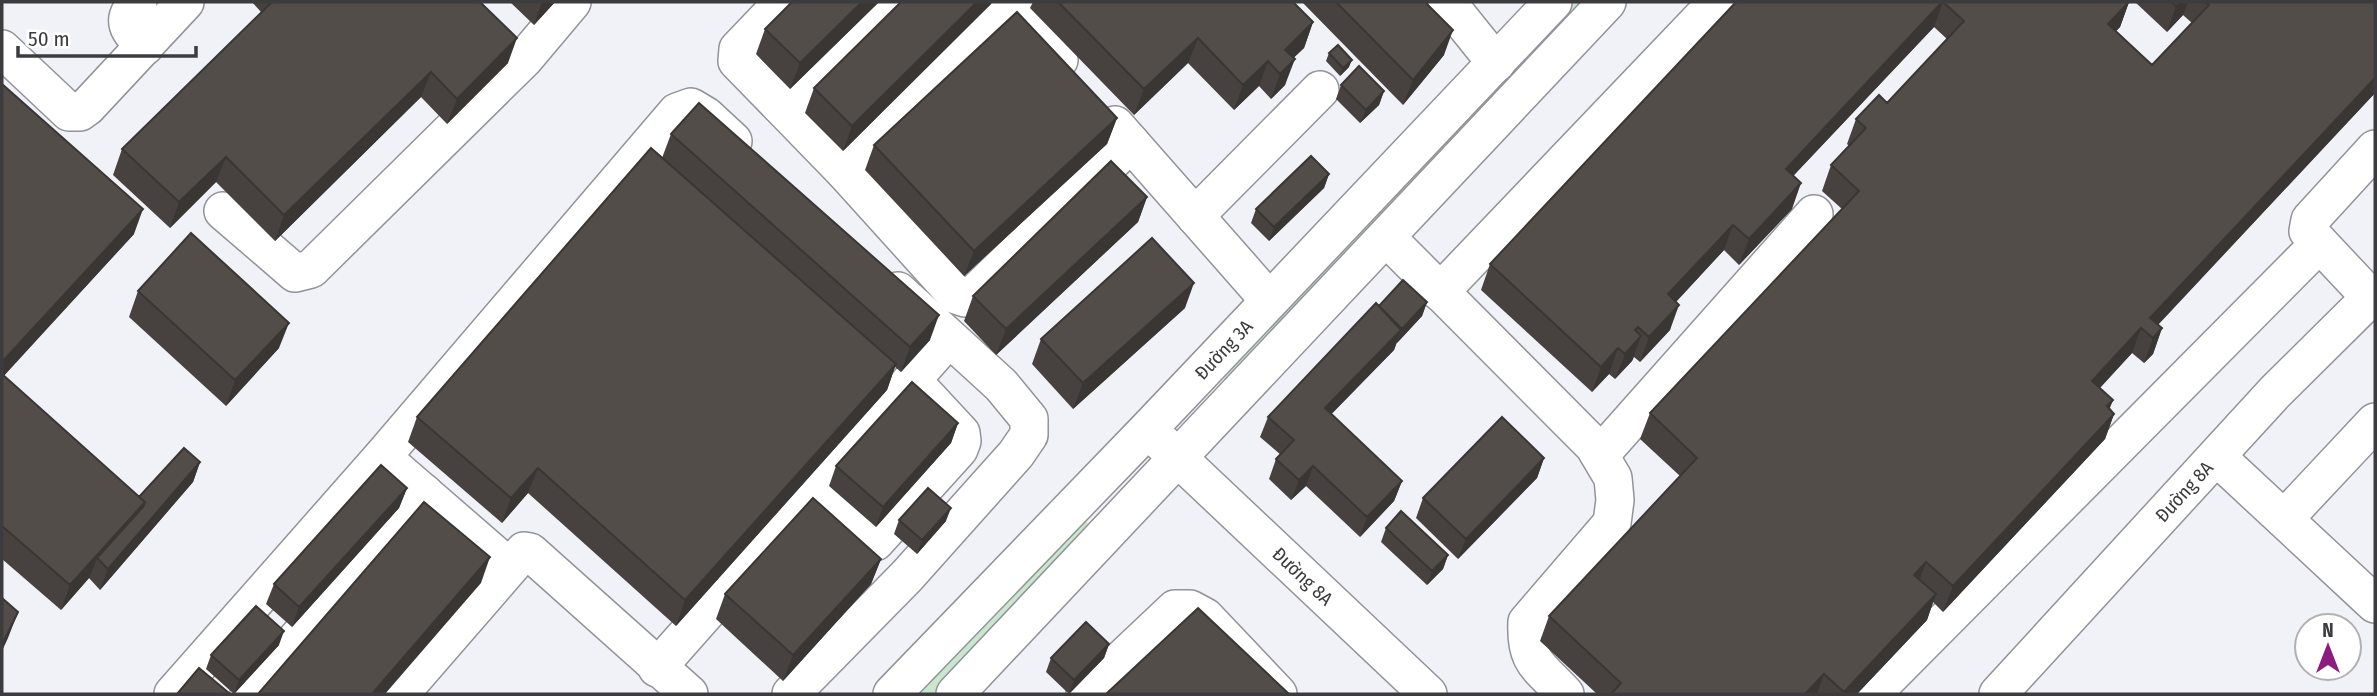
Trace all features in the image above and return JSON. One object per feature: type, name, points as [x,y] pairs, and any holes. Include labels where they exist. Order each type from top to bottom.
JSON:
[{"type":"street","points":[[138,2],[127,20],[128,30],[145,46]]},
{"type":"street","points":[[2,48],[69,112],[80,112],[185,2]]},
{"type":"street","points":[[223,211],[295,273],[312,270],[524,59],[572,2]]},
{"type":"street","points":[[783,2],[738,49],[737,61],[845,172],[956,295],[965,298],[973,295],[1130,143]]},
{"type":"street","points":[[781,106],[889,2]]},
{"type":"street","points":[[845,172],[1009,2],[1269,300]]},
{"type":"street","points":[[1447,2],[1496,63]]},
{"type":"street","name":"Đường 3A","points":[[892,694],[1553,2]]},
{"type":"street","points":[[956,694],[1607,2]]},
{"type":"street","points":[[1440,292],[1717,2]]},
{"type":"street","points":[[498,30],[524,59]]},
{"type":"street","points":[[1195,216],[1320,90]]},
{"type":"street","points":[[195,686],[250,606],[648,166],[677,112],[691,107],[706,116],[757,162]]},
{"type":"street","points":[[2373,296],[2308,231],[2310,220],[2375,149]]},
{"type":"street","points":[[1600,455],[1814,214]]},
{"type":"street","points":[[1386,237],[1594,446],[1614,478],[1612,523],[1527,622],[1526,643],[1531,657],[1565,694]]},
{"type":"street","points":[[1872,694],[2319,244]]},
{"type":"street","points":[[791,694],[907,576],[1016,454],[1029,435],[1029,419],[1001,385],[878,273]]},
{"type":"street","name":"Đường 8A","points":[[1998,694],[2275,393],[2373,296]]},
{"type":"street","points":[[657,668],[816,488],[897,382],[949,338]]},
{"type":"street","points":[[875,542],[959,449],[962,441],[961,433],[897,382]]},
{"type":"street","points":[[2284,519],[2375,422]]},
{"type":"street","name":"Đường 8A","points":[[1148,429],[1428,694]]},
{"type":"street","points":[[382,457],[509,567]]},
{"type":"street","points":[[2217,457],[2375,604]]},
{"type":"street","points":[[816,488],[875,542],[907,576]]},
{"type":"street","points":[[249,694],[424,493]]},
{"type":"street","points":[[400,694],[524,551],[530,552],[657,668],[690,694]]},
{"type":"street","points":[[250,606],[292,646]]},
{"type":"street","points":[[1085,694],[1175,609],[1190,609],[1205,617],[1278,694]]},
{"type":"green space","points":[[1571,2],[1590,2],[1229,383],[1219,374]]},
{"type":"green space","points":[[1082,517],[1092,528],[936,694],[911,694]]},
{"type":"building","points":[[272,2],[480,2],[517,38],[457,99],[431,72],[284,215],[226,157],[179,202],[122,149]]},
{"type":"building","points":[[792,2],[862,2],[800,63],[765,29]]},
{"type":"building","points":[[901,2],[977,2],[852,126],[814,88]]},
{"type":"building","points":[[1058,2],[1293,2],[1313,22],[1285,50],[1295,59],[1280,74],[1268,61],[1243,85],[1198,38],[1144,89]]},
{"type":"building","points":[[1336,2],[1425,2],[1453,30],[1413,80]]},
{"type":"building","points":[[1736,2],[1942,2],[1786,169],[1801,183],[1749,239],[1733,225],[1668,294],[1679,305],[1649,337],[1638,327],[1635,330],[1641,336],[1625,354],[1618,348],[1601,367],[1490,264]]},
{"type":"building","points":[[1943,2],[2129,2],[2108,24],[2152,65],[2209,5],[2205,2],[2375,2],[2375,78],[2150,318],[2162,328],[2153,338],[2141,328],[2092,381],[2113,400],[2107,406],[2114,414],[1953,586],[1926,562],[1914,575],[1936,594],[1844,692],[1824,674],[1805,694],[1611,694],[1621,683],[1549,616],[1697,458],[1650,413],[1859,191],[1831,165],[1866,128],[1856,119],[1879,95],[1887,103],[1964,21]]},
{"type":"building","points":[[1017,12],[1117,118],[974,251],[874,145]]},
{"type":"building","points":[[1338,45],[1352,60],[1343,68],[1329,53]]},
{"type":"building","points":[[1359,66],[1384,91],[1366,110],[1341,85]]},
{"type":"building","points":[[2,84],[143,209],[2,362]]},
{"type":"building","points":[[699,103],[939,315],[910,347],[671,134]]},
{"type":"building","points":[[651,148],[896,364],[685,600],[538,468],[511,498],[417,417]]},
{"type":"building","points":[[1311,156],[1329,174],[1274,227],[1256,209]]},
{"type":"building","points":[[1111,161],[1147,197],[1006,329],[973,296]]},
{"type":"building","points":[[191,233],[289,323],[235,380],[138,291]]},
{"type":"building","points":[[1152,238],[1194,283],[1083,383],[1041,339]]},
{"type":"building","points":[[1403,280],[1427,302],[1402,329],[1379,306]]},
{"type":"building","points":[[1376,303],[1401,330],[1325,408],[1402,481],[1367,517],[1313,466],[1299,480],[1276,459],[1294,440],[1268,417]]},
{"type":"building","points":[[2,374],[145,502],[70,585],[2,526]]},
{"type":"building","points":[[912,382],[958,423],[883,507],[836,466]]},
{"type":"building","points":[[1502,417],[1544,458],[1466,539],[1423,498]]},
{"type":"building","points":[[184,448],[200,462],[108,569],[97,558],[143,507],[145,502],[139,497]]},
{"type":"building","points":[[381,465],[407,488],[299,607],[274,584]]},
{"type":"building","points":[[928,488],[951,508],[922,540],[899,520]]},
{"type":"building","points":[[813,498],[881,559],[793,655],[725,594]]},
{"type":"building","points":[[424,502],[490,557],[372,694],[258,694]]},
{"type":"building","points":[[1401,511],[1448,555],[1432,571],[1386,528]]},
{"type":"building","points":[[2,598],[18,612],[2,645]]},
{"type":"building","points":[[256,606],[284,631],[239,680],[211,655]]},
{"type":"building","points":[[1198,608],[1289,694],[1106,694]]},
{"type":"building","points":[[1086,622],[1109,644],[1074,680],[1051,658]]},
{"type":"building","points":[[199,668],[229,693],[177,694]]}]
